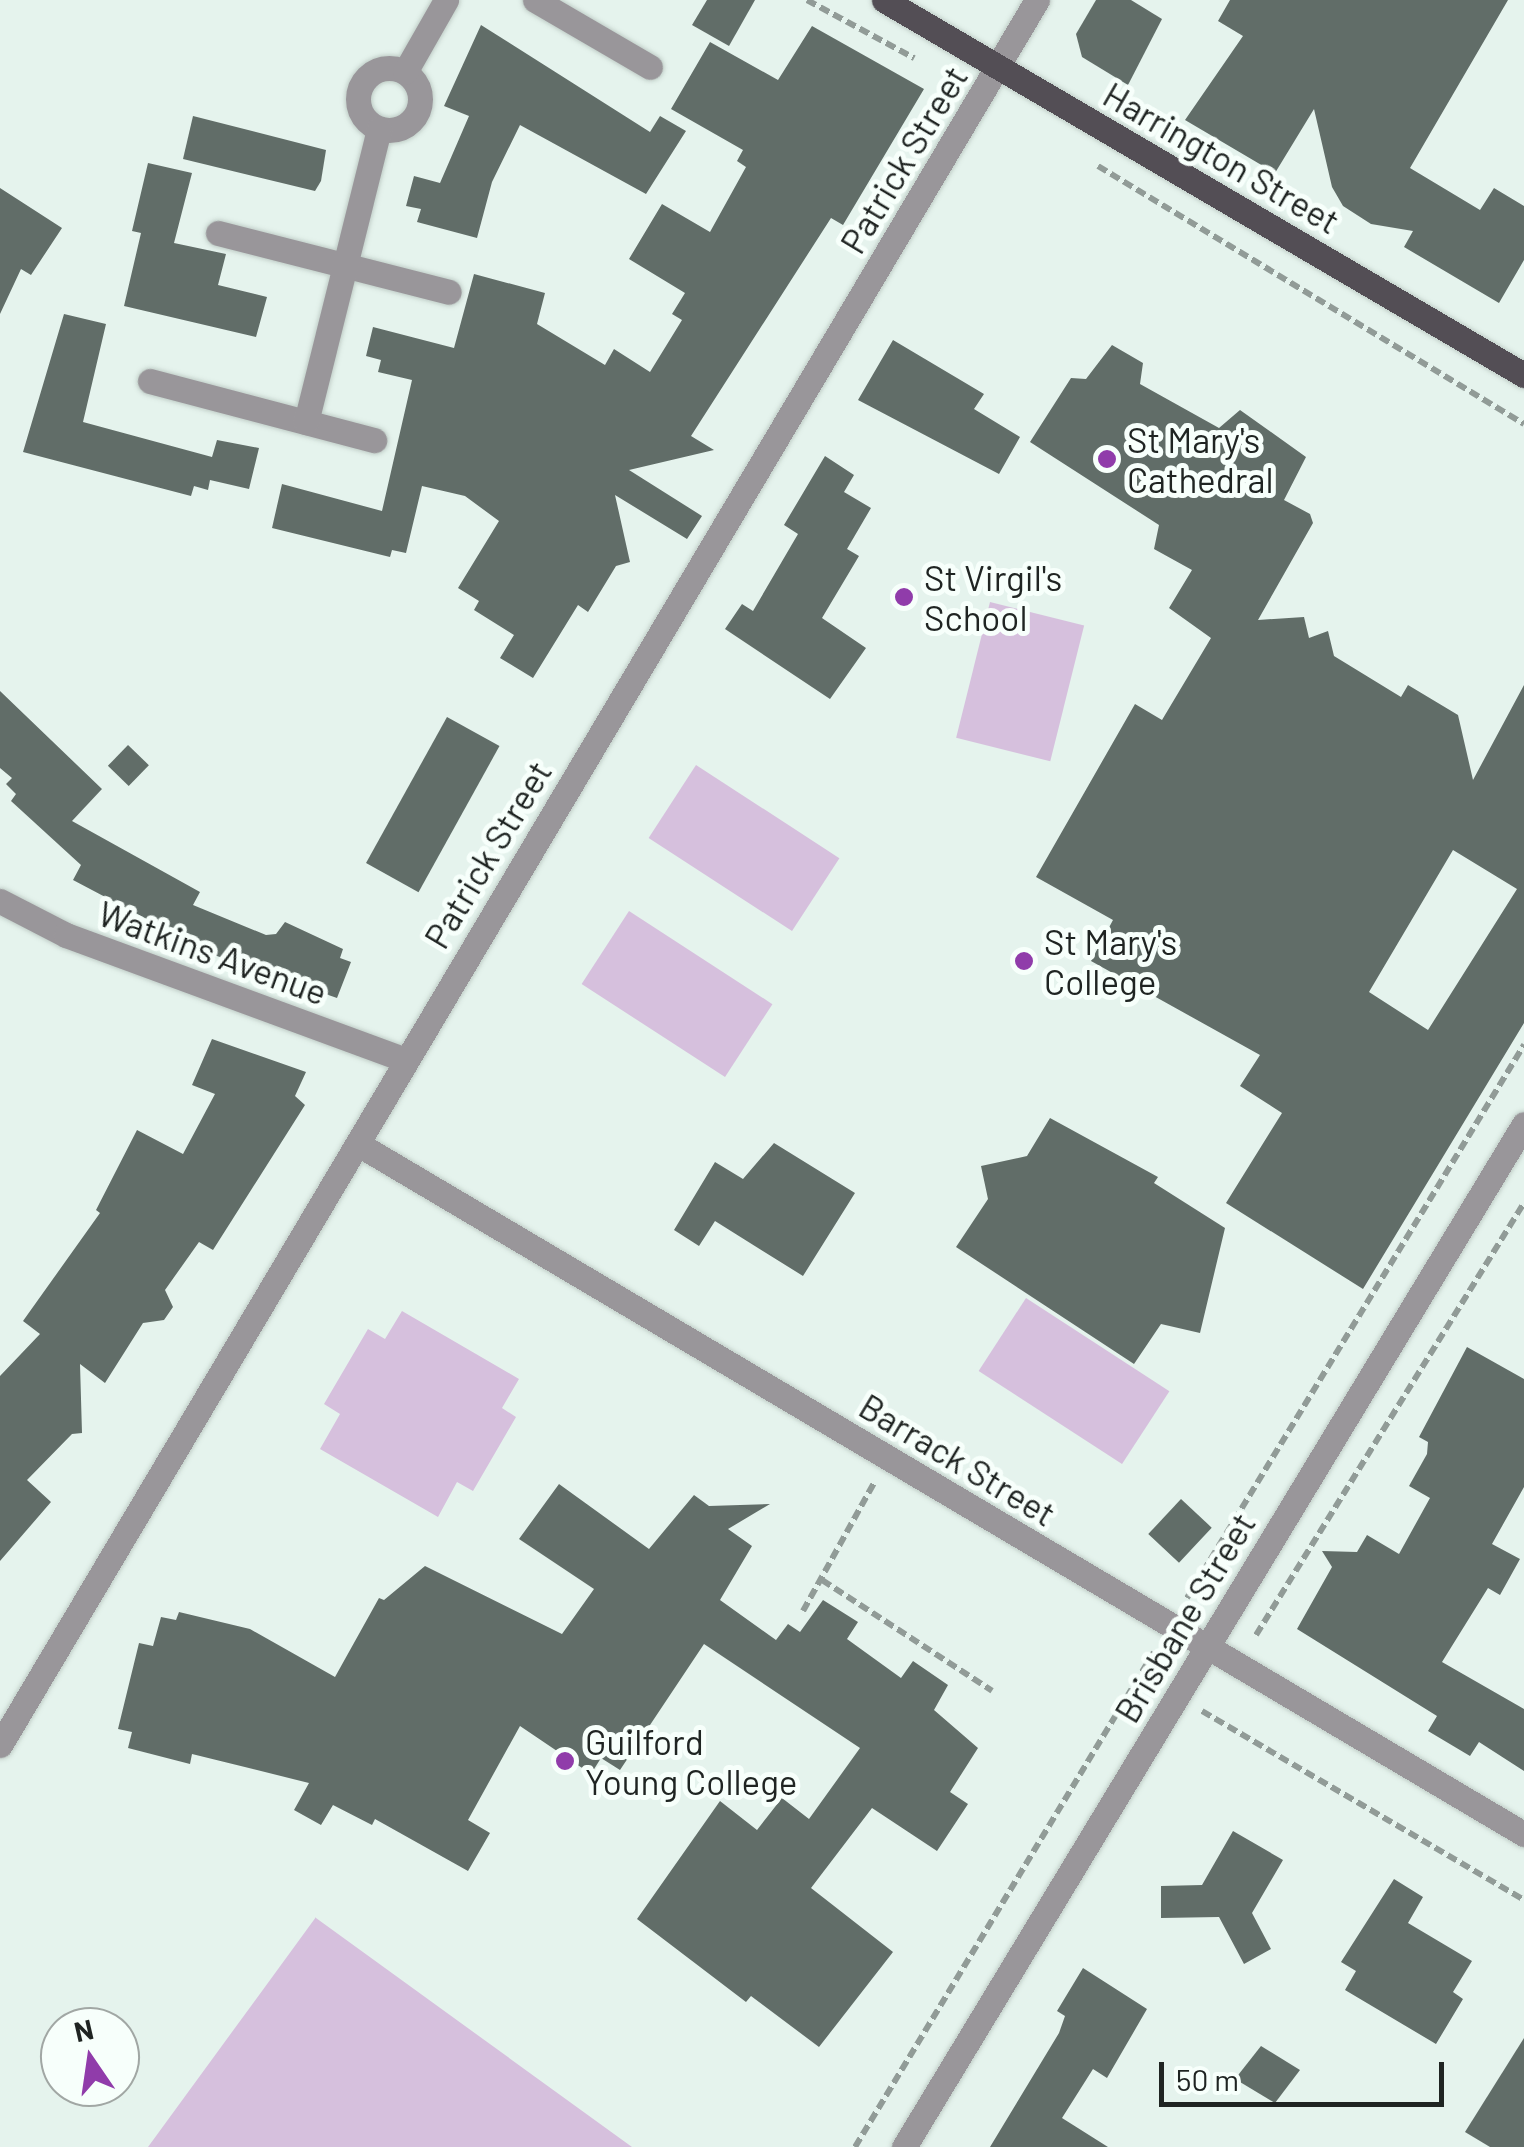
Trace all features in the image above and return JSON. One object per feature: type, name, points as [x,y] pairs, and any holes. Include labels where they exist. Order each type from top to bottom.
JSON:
[{"type":"main road","name":"Harrington Street","points":[[884,0],[1524,375]]},
{"type":"street","points":[[405,72],[446,0]]},
{"type":"street","points":[[535,0],[650,68]]},
{"type":"street","name":"Patrick Street","points":[[0,1745],[1036,0]]},
{"type":"street","points":[[384,68],[405,72],[418,87],[416,116],[399,128],[379,129],[358,106],[360,86],[384,68]]},
{"type":"street","points":[[306,422],[379,129]]},
{"type":"street","points":[[218,232],[449,292]]},
{"type":"street","points":[[150,380],[374,440]]},
{"type":"street","name":"Watkins Avenue","points":[[0,901],[66,935],[405,1060]]},
{"type":"street","name":"Brisbane Street","points":[[904,2147],[1524,1124]]},
{"type":"street","name":"Barrack Street","points":[[358,1144],[1524,1834]]},
{"type":"path","points":[[807,0],[929,66]]},
{"type":"path","points":[[1088,160],[1524,424]]},
{"type":"path","points":[[855,2147],[1524,1045]]},
{"type":"path","points":[[1236,1666],[1524,1203]]},
{"type":"path","points":[[803,1610],[887,1458]]},
{"type":"path","points":[[822,1580],[992,1691]]},
{"type":"path","points":[[1176,1696],[1524,1900]]},
{"type":"shaded area","points":[[990,602],[1084,625],[1050,761],[956,738]]},
{"type":"shaded area","points":[[696,765],[839,858],[792,931],[649,838]]},
{"type":"shaded area","points":[[629,911],[772,1004],[725,1077],[582,984]]},
{"type":"shaded area","points":[[1026,1298],[1169,1391],[1122,1464],[979,1371]]},
{"type":"shaded area","points":[[402,1311],[519,1379],[502,1408],[516,1417],[473,1491],[457,1482],[438,1517],[320,1449],[340,1414],[324,1404],[368,1329],[385,1339]]},
{"type":"shaded area","points":[[316,1918],[632,2147],[148,2147]]},
{"type":"building","points":[[707,0],[755,0],[729,46],[692,25]]},
{"type":"building","points":[[1096,0],[1131,0],[1162,19],[1128,85],[1082,57],[1076,34]]},
{"type":"building","points":[[1230,0],[1508,0],[1410,168],[1480,210],[1494,188],[1524,206],[1524,260],[1499,303],[1404,247],[1413,231],[1371,224],[1343,206],[1332,187],[1314,109],[1275,173],[1185,120],[1243,36],[1218,21]]},
{"type":"building","points":[[481,25],[650,132],[660,116],[686,131],[646,194],[520,125],[492,182],[477,238],[417,222],[421,209],[406,206],[414,176],[440,183],[469,116],[444,106]]},
{"type":"building","points":[[812,26],[924,89],[843,225],[831,218],[691,436],[714,450],[629,470],[702,516],[687,539],[615,495],[630,562],[616,566],[588,612],[578,605],[533,678],[500,658],[514,635],[474,610],[479,601],[458,588],[499,521],[465,496],[422,486],[406,553],[392,550],[390,557],[272,528],[282,484],[382,511],[412,380],[378,372],[381,360],[366,356],[373,327],[454,348],[474,274],[545,293],[537,324],[605,365],[614,349],[650,372],[682,320],[672,314],[685,293],[629,259],[662,204],[710,232],[746,167],[737,161],[743,150],[671,109],[710,42],[778,80]]},
{"type":"building","points":[[193,116],[326,150],[321,181],[315,191],[183,159]]},
{"type":"building","points":[[148,163],[192,173],[174,243],[226,254],[218,285],[267,297],[256,337],[124,306],[141,233],[132,231]]},
{"type":"building","points":[[0,188],[62,228],[31,275],[21,269],[0,314]]},
{"type":"building","points":[[64,314],[106,324],[83,422],[212,457],[217,440],[259,448],[249,489],[210,480],[208,490],[194,486],[191,496],[23,452]]},
{"type":"building","points":[[893,340],[984,394],[974,409],[1020,437],[999,474],[858,400]]},
{"type":"building","points":[[1112,345],[1143,363],[1140,384],[1219,428],[1240,410],[1306,457],[1284,500],[1310,514],[1313,523],[1258,620],[1304,617],[1309,638],[1328,631],[1334,656],[1401,697],[1408,685],[1458,715],[1473,780],[1524,685],[1524,1023],[1363,1289],[1226,1203],[1282,1113],[1240,1086],[1260,1055],[1091,961],[1113,920],[1036,877],[1135,704],[1162,720],[1211,638],[1169,608],[1192,570],[1154,549],[1159,525],[1030,442],[1071,378],[1086,379]],"holes":[[[1453,850],[1517,889],[1428,1030],[1369,992]]]},
{"type":"building","points":[[825,456],[854,475],[844,492],[871,508],[847,549],[859,556],[822,618],[866,648],[830,699],[725,629],[742,604],[753,611],[798,534],[784,525]]},
{"type":"building","points":[[0,691],[102,789],[72,821],[200,892],[193,905],[266,935],[276,934],[285,922],[343,949],[340,958],[351,962],[337,998],[217,956],[73,880],[81,865],[11,801],[16,794],[6,784],[12,778],[0,768]]},
{"type":"building","points":[[447,717],[499,746],[419,892],[366,863]]},
{"type":"building","points":[[128,745],[149,765],[129,786],[108,766]]},
{"type":"building","points":[[212,1039],[306,1072],[295,1096],[305,1105],[213,1250],[199,1242],[165,1290],[173,1307],[164,1320],[143,1323],[105,1383],[80,1364],[82,1433],[72,1434],[27,1480],[51,1502],[0,1561],[0,1376],[40,1334],[23,1321],[100,1213],[96,1210],[137,1130],[183,1154],[215,1094],[192,1085]]},
{"type":"building","points":[[1050,1118],[1158,1177],[1154,1183],[1225,1228],[1200,1333],[1161,1324],[1134,1364],[956,1247],[988,1199],[981,1166],[1027,1156]]},
{"type":"building","points":[[774,1143],[855,1193],[803,1276],[715,1221],[699,1246],[674,1230],[715,1162],[743,1179]]},
{"type":"building","points":[[1467,1347],[1524,1379],[1524,1487],[1492,1544],[1520,1559],[1500,1595],[1488,1588],[1442,1662],[1524,1709],[1524,1771],[1479,1742],[1470,1756],[1428,1731],[1437,1716],[1297,1629],[1332,1567],[1322,1551],[1357,1552],[1367,1535],[1399,1554],[1430,1498],[1409,1486],[1427,1454],[1428,1442],[1419,1437]]},
{"type":"building","points":[[559,1484],[649,1549],[694,1495],[709,1506],[770,1504],[728,1529],[752,1546],[720,1600],[776,1640],[788,1624],[800,1632],[823,1600],[858,1622],[847,1639],[901,1678],[913,1661],[948,1685],[934,1710],[978,1748],[950,1792],[968,1804],[937,1851],[872,1808],[811,1888],[893,1952],[819,2047],[751,1996],[746,2002],[637,1919],[720,1801],[757,1830],[782,1798],[809,1819],[860,1748],[704,1644],[620,1770],[601,1758],[591,1774],[520,1726],[468,1820],[490,1833],[468,1871],[375,1819],[372,1825],[333,1805],[321,1825],[294,1810],[309,1783],[192,1754],[190,1764],[128,1748],[132,1732],[118,1729],[139,1643],[153,1646],[161,1617],[176,1620],[179,1612],[250,1629],[335,1677],[379,1598],[384,1600],[425,1566],[562,1634],[594,1589],[519,1539]]},
{"type":"building","points":[[1181,1499],[1212,1528],[1179,1563],[1148,1534]]},
{"type":"building","points":[[1233,1831],[1283,1860],[1252,1913],[1271,1949],[1244,1964],[1219,1917],[1161,1918],[1161,1886],[1202,1885]]},
{"type":"building","points":[[1394,1879],[1423,1897],[1408,1923],[1472,1961],[1453,1992],[1463,1999],[1436,2044],[1345,1990],[1356,1971],[1341,1962]]},
{"type":"building","points":[[1083,1968],[1147,2009],[1107,2078],[1093,2069],[1062,2118],[1108,2147],[990,2147],[1059,2033],[1065,2016],[1057,2011]]},
{"type":"building","points":[[1524,2038],[1524,2147],[1490,2147],[1465,2132]]},
{"type":"building","points":[[1261,2046],[1300,2070],[1275,2103],[1235,2079]]},
{"type":"place","name":"St Mary's Cathedral","points":[[1107,459]]},
{"type":"place","name":"St Virgil's School","points":[[904,597]]},
{"type":"place","name":"St Mary's College","points":[[1024,961]]},
{"type":"place","name":"Guilford Young College","points":[[565,1761]]}]
